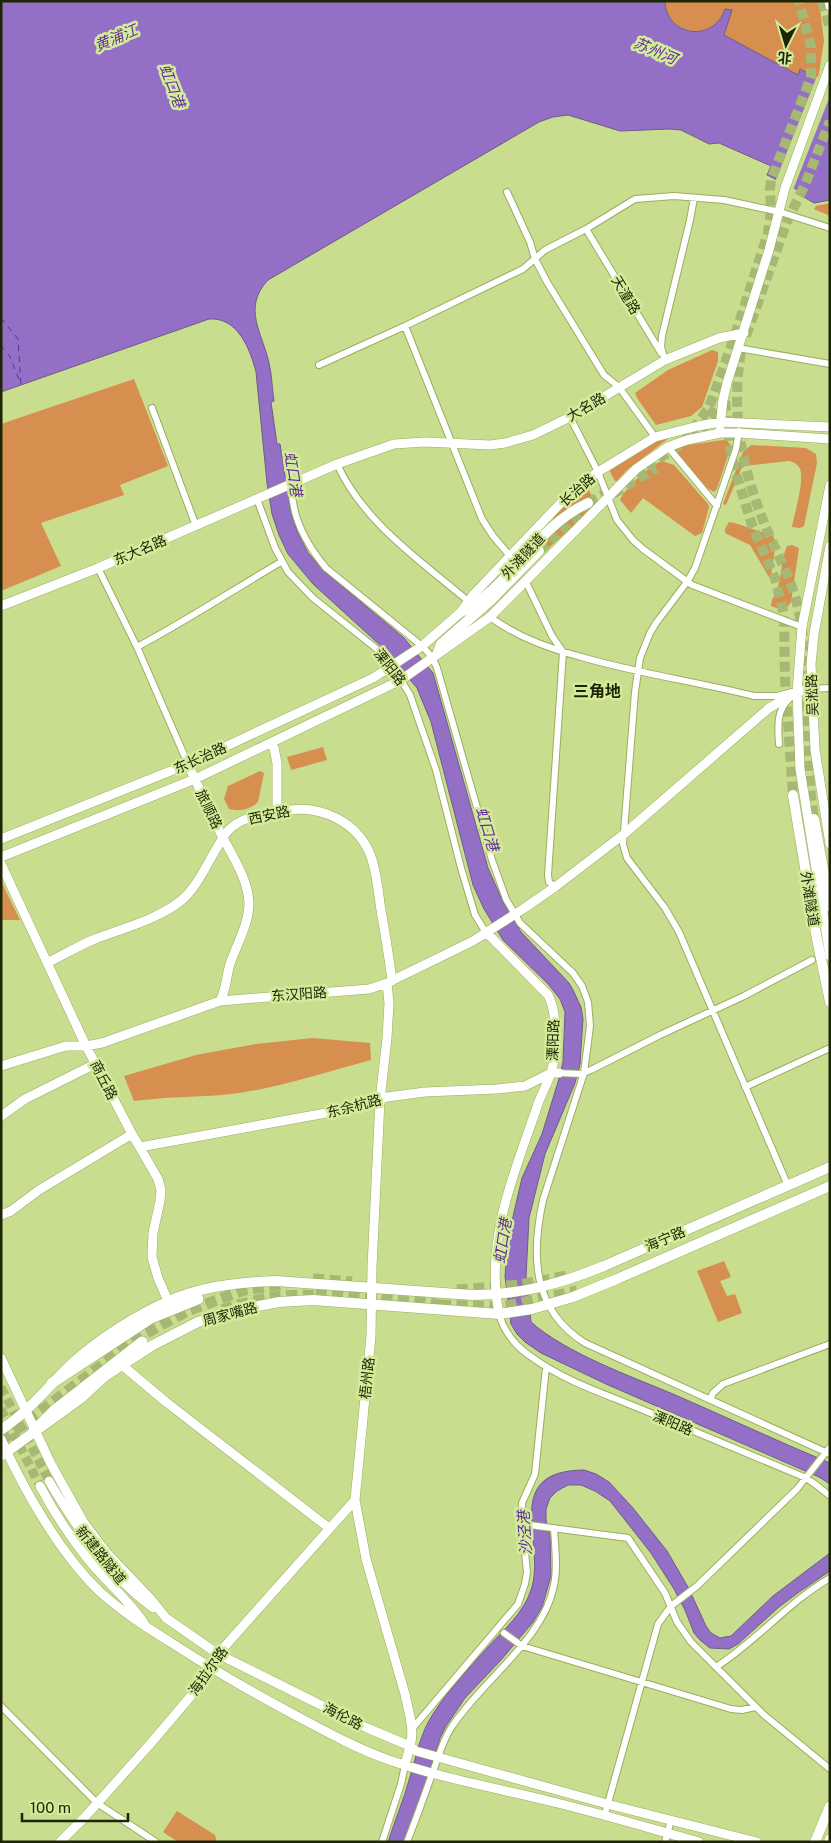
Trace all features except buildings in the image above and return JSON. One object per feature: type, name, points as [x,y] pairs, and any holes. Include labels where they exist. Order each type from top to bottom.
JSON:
[{"type":"highway","points":[[52,1383],[151,1318],[198,1299]]},
{"type":"highway","points":[[34,1430],[55,1410],[142,1342]]},
{"type":"main road","points":[[829,1],[830,6]]},
{"type":"main road","points":[[830,65],[786,188],[723,400],[720,422],[720,433],[830,439]]},
{"type":"main road","name":"大名路","points":[[285,487],[337,464],[394,444],[408,442],[490,445],[534,435],[570,417],[665,360],[719,338],[744,333]]},
{"type":"main road","points":[[720,422],[830,428]]},
{"type":"main road","name":"长治路","points":[[392,666],[419,648],[461,612],[468,601],[576,487],[655,438],[720,422]]},
{"type":"main road","name":"长治路","points":[[416,669],[469,634],[490,617],[636,469],[668,447],[687,440],[720,433]]},
{"type":"main road","name":"吴淞路","points":[[830,485],[802,627],[797,692],[800,769],[830,956]]},
{"type":"main road","name":"东大名路","points":[[1,606],[98,568],[285,487]]},
{"type":"main road","name":"外滩隧道","points":[[461,612],[471,607],[495,586],[550,527],[567,514],[588,503]]},
{"type":"main road","name":"吴淞路","points":[[830,546],[814,634],[811,664],[815,750],[830,844]]},
{"type":"main road","name":"外滩隧道","points":[[432,657],[441,644],[490,601],[540,551]]},
{"type":"main road","name":"东长治路","points":[[1,839],[188,764],[373,678],[392,666]]},
{"type":"main road","name":"东长治路","points":[[1,857],[195,779],[273,743],[403,678],[416,669]]},
{"type":"main road","name":"东汉阳路","points":[[1,1066],[66,1046],[86,1046],[102,1043],[220,1001],[369,989],[390,982],[473,941],[555,887],[624,834],[759,715],[797,692],[811,689]]},
{"type":"main road","points":[[273,743],[277,763],[277,812]]},
{"type":"main road","name":"旅顺路","points":[[188,764],[244,879],[249,903],[246,920],[230,963],[224,995],[220,1001]]},
{"type":"main road","name":"外滩隧道","points":[[793,795],[816,934],[830,1002]]},
{"type":"main road","name":"西安路","points":[[48,963],[94,940],[141,923],[180,902],[191,890],[222,837],[231,827],[240,822],[277,812],[306,809],[326,813],[349,827],[364,843],[370,854],[390,982]]},
{"type":"main road","name":"外滩隧道","points":[[814,819],[830,907]]},
{"type":"main road","name":"商丘路","points":[[1,864],[86,1046],[155,1174],[160,1190],[160,1207],[153,1233],[152,1257],[158,1278],[168,1301]]},
{"type":"main road","name":"溧阳路","points":[[489,929],[551,1000],[555,1022],[554,1062],[559,1073],[545,1085],[503,1211],[494,1275],[502,1313]]},
{"type":"main road","name":"梧州路","points":[[390,982],[387,1038],[380,1100],[372,1267],[372,1336],[355,1500],[366,1559],[405,1694],[413,1748],[409,1766]]},
{"type":"main road","points":[[1,1116],[25,1099],[95,1064]]},
{"type":"main road","name":"东余杭路","points":[[140,1147],[359,1107],[394,1096],[425,1092],[525,1086],[559,1073]]},
{"type":"main road","points":[[1,1215],[11,1211],[39,1190],[132,1134]]},
{"type":"main road","points":[[812,1175],[830,1160]]},
{"type":"main road","name":"海宁路","points":[[499,1295],[530,1290],[568,1280],[830,1167]]},
{"type":"main road","name":"海宁路","points":[[502,1313],[532,1309],[573,1297],[830,1186]]},
{"type":"main road","name":"周家嘴路","points":[[1,1430],[26,1411],[76,1360],[101,1340],[168,1301],[186,1295],[245,1282],[305,1282],[440,1294],[499,1295]]},
{"type":"main road","name":"周家嘴路","points":[[4,1454],[34,1430],[80,1399],[105,1376],[153,1345],[198,1322],[238,1310],[279,1302],[313,1300],[502,1313]]},
{"type":"main road","name":"海伦路","points":[[1,1358],[34,1430],[84,1524],[106,1552],[150,1598],[166,1618],[218,1654],[367,1728],[413,1748],[607,1804],[757,1842]]},
{"type":"main road","points":[[123,1366],[166,1402],[329,1528]]},
{"type":"main road","name":"海伦路","points":[[1,1439],[4,1454],[62,1546],[81,1571],[121,1609],[208,1666],[330,1734],[380,1756],[430,1772],[605,1814],[666,1837],[699,1842]]},
{"type":"main road","name":"新建路隧道","points":[[49,1481],[73,1521],[102,1559],[131,1591],[166,1618]]},
{"type":"main road","name":"新建路隧道","points":[[40,1486],[58,1518],[78,1546],[92,1564],[127,1600],[146,1626]]},
{"type":"main road","name":"海拉尔路","points":[[60,1842],[97,1803],[196,1690],[208,1666],[218,1654],[355,1500]]},
{"type":"main road","points":[[815,1842],[830,1806]]},
{"type":"street","points":[[507,192],[530,242],[535,259],[604,375],[619,387],[655,438]]},
{"type":"street","points":[[319,365],[523,269],[545,250],[586,229],[634,200],[674,196],[724,200],[780,212],[830,228]]},
{"type":"street","points":[[665,360],[662,352],[662,336],[689,228],[694,198]]},
{"type":"street","name":"天潼路","points":[[586,229],[665,360]]},
{"type":"street","points":[[405,326],[482,519],[510,556]]},
{"type":"street","points":[[738,348],[830,364]]},
{"type":"street","points":[[152,408],[196,526]]},
{"type":"street","points":[[570,417],[598,472],[617,520],[633,540],[687,582],[802,627]]},
{"type":"street","points":[[740,422],[739,433],[705,542],[687,582],[662,614],[650,634],[640,658],[637,672],[623,844],[627,858],[650,886],[672,919],[788,1186]]},
{"type":"street","points":[[668,447],[717,506]]},
{"type":"street","points":[[337,464],[350,490],[370,513],[392,536],[468,601]]},
{"type":"street","points":[[285,487],[291,496],[299,526],[319,560],[419,648],[432,657],[437,668],[492,860],[513,915],[573,973],[586,994],[590,1010],[590,1026],[581,1074],[539,1218],[536,1262],[547,1305],[564,1328],[585,1343],[826,1453],[797,1489],[690,1592],[671,1606],[658,1624],[605,1814]]},
{"type":"street","name":"溧阳路","points":[[257,499],[281,562],[288,572],[314,598],[368,641],[403,678],[415,704],[428,743],[472,906],[477,919],[489,929]]},
{"type":"street","points":[[137,647],[180,624],[206,606],[281,562]]},
{"type":"street","name":"旅顺路","points":[[98,568],[137,647],[188,764]]},
{"type":"street","points":[[526,582],[552,636],[563,652],[548,875],[549,882],[555,887]]},
{"type":"street","points":[[490,617],[515,633],[563,652],[637,672],[754,696],[777,696],[797,692]]},
{"type":"street","points":[[811,689],[830,688]]},
{"type":"street","name":"吴淞路","points":[[780,744],[778,726],[781,708],[797,692]]},
{"type":"street","points":[[559,1073],[581,1074],[744,996],[812,960]]},
{"type":"street","points":[[745,1087],[830,1048]]},
{"type":"street","name":"溧阳路","points":[[502,1313],[503,1326],[514,1342],[532,1358],[546,1367],[590,1388],[807,1476],[830,1496]]},
{"type":"street","points":[[710,1400],[717,1388],[723,1384],[830,1344]]},
{"type":"street","points":[[411,1730],[518,1604],[527,1572],[526,1525],[522,1503],[535,1474],[546,1367]]},
{"type":"street","points":[[526,1525],[628,1538],[656,1579],[671,1606],[677,1622],[687,1637],[755,1707],[830,1769]]},
{"type":"street","points":[[407,1842],[430,1772],[446,1737],[462,1712],[520,1645],[543,1614],[552,1592],[556,1568],[550,1528]]},
{"type":"street","points":[[716,1667],[753,1639],[803,1596],[830,1578]]},
{"type":"street","points":[[504,1633],[520,1645],[642,1683],[731,1709],[742,1710],[755,1707]]},
{"type":"street","points":[[1,1706],[97,1803],[156,1842]]},
{"type":"street","points":[[382,1842],[401,1784],[409,1766]]},
{"type":"street","points":[[666,1837],[671,1820]]},
{"type":"shaded area","points":[[665,1],[819,1],[824,41],[818,79],[800,69],[798,75],[724,35],[725,9],[719,20],[711,27],[701,31],[691,31],[673,22],[667,13]]},
{"type":"shaded area","points":[[830,203],[830,216],[814,209],[816,206]]},
{"type":"shaded area","points":[[712,350],[718,352],[718,361],[702,407],[691,416],[656,425],[635,393],[668,370]]},
{"type":"shaded area","points":[[134,379],[168,466],[120,485],[124,495],[41,523],[61,566],[1,591],[1,424]]},
{"type":"shaded area","points":[[669,437],[615,481],[610,472],[611,469],[649,444]]},
{"type":"shaded area","points":[[727,440],[731,446],[717,489],[714,492],[707,488],[679,456],[677,451],[681,446]]},
{"type":"shaded area","points":[[751,445],[806,448],[816,454],[817,463],[804,526],[800,528],[792,527],[799,496],[801,472],[796,464],[790,461],[745,466],[741,469],[726,505],[723,504],[743,452]]},
{"type":"shaded area","points":[[662,461],[674,465],[708,504],[709,507],[702,533],[695,536],[643,498],[631,513],[620,500],[627,489],[638,478]]},
{"type":"shaded area","points":[[585,485],[595,503],[594,507],[542,554],[535,548],[587,500],[554,519],[552,516]]},
{"type":"shaded area","points":[[729,522],[773,536],[776,543],[771,576],[769,577],[750,545],[725,533]]},
{"type":"shaded area","points":[[792,545],[799,548],[791,602],[786,609],[779,609],[771,606],[771,603],[778,587],[785,551],[787,546]]},
{"type":"shaded area","points":[[323,747],[327,760],[291,770],[287,757]]},
{"type":"shaded area","points":[[260,771],[264,773],[258,802],[245,809],[229,809],[224,799],[228,786]]},
{"type":"shaded area","points":[[1,881],[20,920],[1,920]]},
{"type":"shaded area","points":[[313,1038],[370,1043],[371,1060],[241,1093],[134,1101],[124,1076],[196,1055],[256,1044]]},
{"type":"shaded area","points":[[724,1261],[731,1277],[720,1281],[727,1296],[735,1294],[742,1313],[718,1322],[697,1271]]},
{"type":"shaded area","points":[[177,1811],[215,1835],[217,1842],[178,1842],[163,1832]]},
{"type":"water","points":[[1,1],[665,1],[667,13],[673,22],[691,31],[701,31],[711,27],[719,20],[725,9],[732,10],[724,35],[798,75],[800,69],[830,85],[830,200],[814,203],[797,193],[798,190],[767,175],[771,166],[719,143],[709,144],[681,130],[620,131],[568,115],[553,117],[539,122],[268,280],[260,290],[255,310],[256,320],[270,368],[274,401],[271,402],[277,444],[280,444],[291,513],[297,531],[308,553],[325,572],[404,638],[433,673],[488,868],[503,902],[521,932],[569,983],[581,1007],[583,1019],[580,1064],[575,1083],[545,1154],[529,1218],[526,1277],[531,1322],[562,1344],[599,1363],[830,1463],[830,1484],[819,1477],[606,1384],[541,1353],[525,1342],[511,1324],[505,1276],[508,1238],[522,1178],[542,1134],[563,1062],[565,1012],[560,999],[548,984],[503,940],[484,909],[473,885],[431,722],[417,688],[382,647],[313,584],[288,554],[272,514],[256,372],[246,345],[235,329],[228,323],[209,319],[1,392]]},
{"type":"water","points":[[584,1470],[596,1474],[609,1482],[633,1508],[667,1551],[688,1587],[706,1626],[711,1633],[720,1638],[731,1636],[773,1596],[830,1553],[830,1571],[779,1607],[738,1644],[729,1649],[710,1648],[694,1633],[674,1589],[651,1553],[610,1501],[595,1491],[581,1485],[568,1485],[557,1491],[550,1498],[546,1509],[546,1520],[550,1536],[551,1576],[542,1607],[533,1622],[501,1660],[465,1698],[446,1726],[440,1738],[405,1842],[388,1842],[419,1744],[429,1722],[452,1687],[513,1620],[528,1599],[534,1571],[532,1513],[534,1496],[542,1483],[558,1474]]},
{"type":"pier","points":[[817,76],[830,83],[830,96],[793,190],[775,182]]},
{"type":"ferry route","points":[[1,318],[18,339],[21,385]]},
{"type":"ferry route","points":[[1,345],[10,357],[20,382]]},
{"type":"tunnel","points":[[646,467],[684,442],[708,409],[736,332],[768,233],[771,211],[771,180],[811,77],[811,47],[799,1]]},
{"type":"tunnel","points":[[822,1],[830,29]]},
{"type":"tunnel","points":[[746,336],[787,221],[804,187],[830,121]]},
{"type":"tunnel","points":[[741,352],[737,398],[738,421],[745,465],[767,530],[791,585],[800,618],[804,660],[806,730],[814,819]]},
{"type":"tunnel","points":[[725,401],[730,448],[735,470],[752,525],[775,578],[784,615],[785,680],[793,795]]},
{"type":"tunnel","points":[[692,441],[710,418],[717,404]]},
{"type":"tunnel","points":[[613,494],[656,468]]},
{"type":"tunnel","points":[[588,503],[615,488]]},
{"type":"tunnel","points":[[539,551],[572,520],[598,503]]},
{"type":"tunnel","points":[[457,1290],[520,1285],[567,1276]]},
{"type":"tunnel","points":[[313,1279],[352,1282]]},
{"type":"tunnel","points":[[1,1441],[139,1337],[187,1311],[244,1290],[286,1284]]},
{"type":"tunnel","points":[[316,1289],[440,1305]]},
{"type":"tunnel","points":[[440,1305],[502,1307],[577,1291]]},
{"type":"tunnel","points":[[222,1310],[272,1297],[297,1295],[324,1296]]},
{"type":"tunnel","points":[[1,1387],[49,1481]]},
{"type":"tunnel","points":[[1,1409],[40,1486]]},
{"type":"district","name":"三角地","points":[[597,691]]},
{"type":"water label","name":"黄浦江","points":[[116,38]]},
{"type":"water label","name":"苏州河","points":[[655,51]]},
{"type":"water label","name":"虹口港","points":[[172,86]]},
{"type":"water label","name":"虹口港","points":[[293,474]]},
{"type":"water label","name":"虹口港","points":[[487,829]]},
{"type":"water label","name":"虹口港","points":[[503,1241]]},
{"type":"water label","name":"沙泾港","points":[[525,1533]]}]
